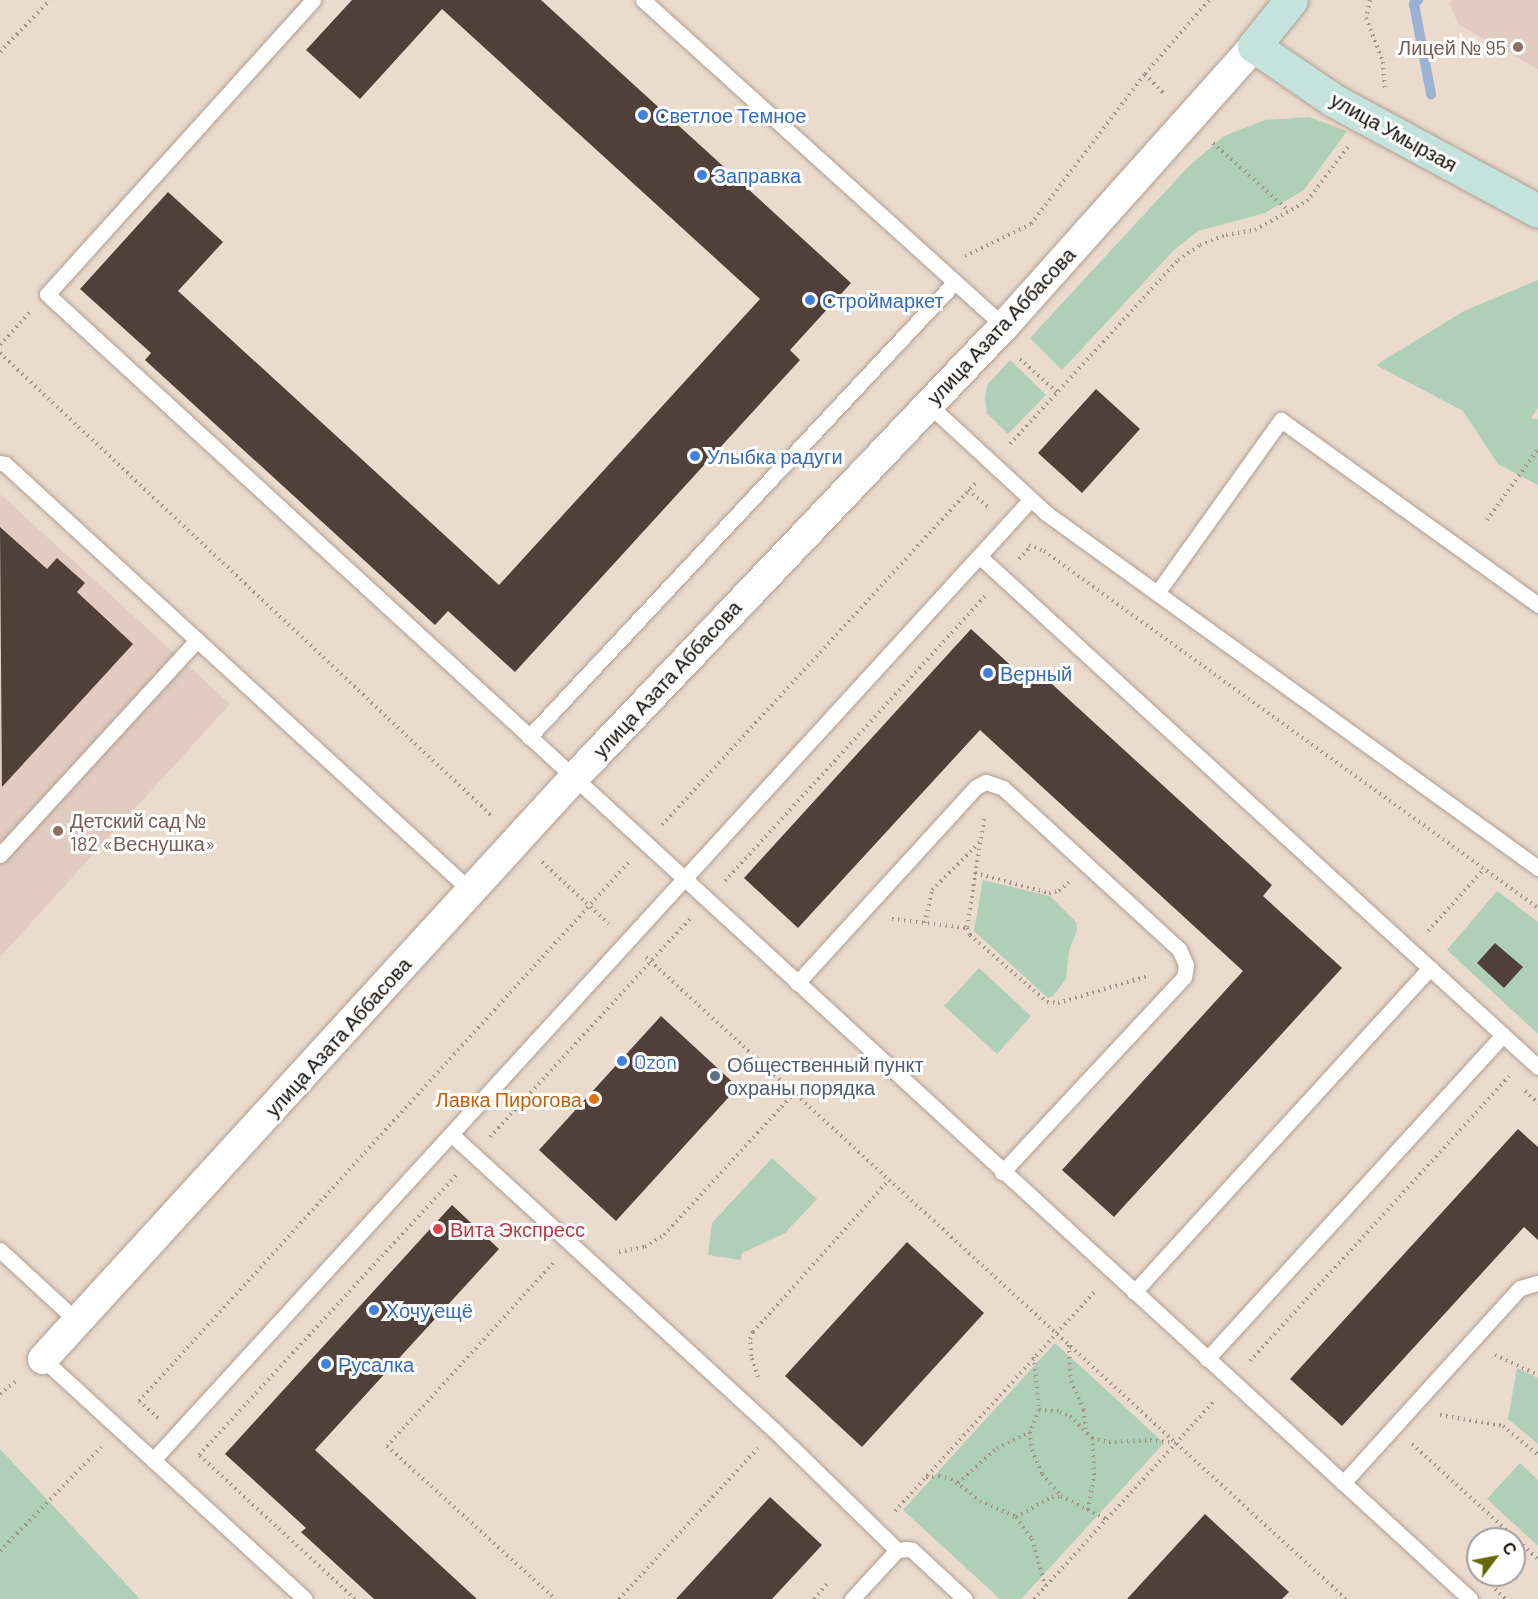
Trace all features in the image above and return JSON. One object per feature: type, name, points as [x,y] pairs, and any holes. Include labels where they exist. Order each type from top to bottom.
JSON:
[{"type":"street","name":"улица Азата Аббасова","points":[[43,1359],[573,779],[1004,326],[1254,46],[1291,0]]},
{"type":"street","name":"улица Умырзая","points":[[1254,46],[1333,100],[1538,211]]},
{"type":"lane","points":[[313,0],[47,294],[573,779],[1470,1599]]},
{"type":"lane","points":[[643,0],[1004,326]]},
{"type":"lane","points":[[529,738],[950,278]]},
{"type":"lane","points":[[928,404],[1030,500],[1538,868]]},
{"type":"lane","points":[[1157,593],[1281,420],[1538,605]]},
{"type":"lane","points":[[0,463],[5,464],[471,891]]},
{"type":"lane","points":[[153,1460],[1030,500]]},
{"type":"lane","points":[[979,556],[1538,1067]]},
{"type":"lane","points":[[2,849],[197,640]]},
{"type":"lane","points":[[797,983],[976,787],[989,782],[1003,788],[1179,949],[1186,965],[1184,977],[1002,1172]]},
{"type":"lane","points":[[1134,1292],[1430,968]]},
{"type":"lane","points":[[1207,1359],[1503,1035]]},
{"type":"lane","points":[[451,1134],[774,1430],[897,1550],[912,1550],[965,1599]]},
{"type":"lane","points":[[0,1250],[78,1321]]},
{"type":"lane","points":[[1343,1483],[1520,1288],[1538,1283]]},
{"type":"lane","points":[[43,1359],[305,1599]]},
{"type":"lane","points":[[852,1599],[897,1550]]},
{"type":"path","points":[[0,52],[50,0]]},
{"type":"path","points":[[950,278],[961,258],[1031,224],[1145,74],[1209,0]]},
{"type":"path","points":[[1370,0],[1366,18],[1383,62],[1387,86],[1382,94]]},
{"type":"path","points":[[355,1599],[139,1401],[968,490],[1059,394],[1178,260],[1200,245],[1226,235],[1255,230],[1307,201],[1337,164],[1352,141]]},
{"type":"path","points":[[0,345],[47,294]]},
{"type":"path","points":[[0,353],[517,840],[1346,1599]]},
{"type":"path","points":[[1487,520],[1538,449]]},
{"type":"path","points":[[968,490],[1030,547],[1044,551],[1538,908]]},
{"type":"path","points":[[199,1455],[1030,547]]},
{"type":"path","points":[[989,782],[967,928],[970,935],[1047,1002],[1058,1003],[1186,965]]},
{"type":"path","points":[[925,923],[932,890],[980,841]]},
{"type":"path","points":[[975,873],[1053,893],[1064,888],[1086,864]]},
{"type":"path","points":[[1410,950],[1484,869]]},
{"type":"path","points":[[858,916],[967,928]]},
{"type":"path","points":[[1034,1599],[1526,1056]]},
{"type":"path","points":[[588,1258],[645,1247],[664,1236],[794,1093]]},
{"type":"path","points":[[619,1599],[774,1430],[751,1356],[750,1339],[753,1332],[889,1180]]},
{"type":"path","points":[[555,1599],[387,1446],[572,1243]]},
{"type":"path","points":[[903,1519],[894,1510],[1112,1272]]},
{"type":"path","points":[[1470,1343],[1538,1375]]},
{"type":"path","points":[[1069,1345],[1071,1380],[1084,1410],[1086,1429]]},
{"type":"path","points":[[1034,1357],[1039,1410],[1030,1432],[1036,1462],[1049,1484],[1061,1496],[1106,1519]]},
{"type":"path","points":[[1039,1410],[1060,1412],[1086,1429],[1092,1438],[1094,1475],[1088,1510]]},
{"type":"path","points":[[1410,1410],[1498,1424],[1512,1431],[1538,1455]]},
{"type":"path","points":[[1393,1427],[1538,1559]]},
{"type":"path","points":[[958,1484],[997,1448],[1030,1432]]},
{"type":"path","points":[[1092,1438],[1109,1442],[1150,1440],[1176,1443]]},
{"type":"path","points":[[0,1551],[101,1447]]},
{"type":"path","points":[[925,1477],[939,1476],[958,1484],[980,1501],[1016,1517],[1032,1539],[1035,1560],[1045,1586]]},
{"type":"path","points":[[1016,1517],[1052,1497],[1061,1496]]},
{"type":"shaded area","name":"Лицей № 95","points":[[1452,0],[1538,0],[1538,69],[1459,25],[1449,4]]},
{"type":"shaded area","name":"Детский сад № 182 «Веснушка»","points":[[0,494],[230,704],[0,957]]},
{"type":"green space","points":[[1309,117],[1347,131],[1304,190],[1265,213],[1198,231],[1174,250],[1062,370],[1030,338],[1188,167],[1224,136],[1265,120]]},
{"type":"green space","points":[[1538,280],[1538,408],[1531,418],[1538,419],[1538,485],[1498,464],[1463,411],[1376,365],[1464,311]]},
{"type":"green space","points":[[1010,360],[1046,395],[1008,434],[987,413],[985,398],[987,385]]},
{"type":"green space","points":[[983,880],[1050,896],[1076,922],[1077,930],[1069,951],[1066,979],[1053,996],[1048,998],[974,931]]},
{"type":"green space","points":[[1497,891],[1538,922],[1538,1034],[1447,950]]},
{"type":"green space","points":[[979,968],[1031,1016],[997,1054],[944,1006]]},
{"type":"green space","points":[[772,1158],[817,1199],[785,1233],[742,1253],[741,1260],[708,1255],[712,1223]]},
{"type":"green space","points":[[1055,1343],[1164,1443],[1021,1599],[1000,1599],[903,1510]]},
{"type":"green space","points":[[1517,1368],[1538,1378],[1538,1444],[1508,1419]]},
{"type":"green space","points":[[0,1449],[140,1599],[0,1599]]},
{"type":"green space","points":[[1520,1463],[1538,1480],[1538,1546],[1526,1535],[1526,1527],[1517,1527],[1487,1499]]},
{"type":"building","points":[[352,0],[541,0],[851,283],[790,350],[800,360],[515,672],[448,611],[435,625],[145,360],[151,353],[80,289],[168,192],[223,242],[178,291],[499,585],[760,299],[442,9],[360,99],[306,50]]},
{"type":"building","points":[[1096,389],[1140,429],[1082,493],[1038,453]]},
{"type":"building","points":[[0,527],[47,569],[57,558],[85,583],[77,592],[133,644],[2,787]]},
{"type":"building","points":[[971,629],[1031,684],[1041,674],[1272,885],[1263,896],[1342,968],[1114,1217],[1062,1170],[1243,971],[980,730],[798,928],[744,878]]},
{"type":"building","points":[[1495,943],[1523,967],[1504,988],[1477,963]]},
{"type":"building","points":[[661,1016],[738,1087],[616,1221],[539,1150]]},
{"type":"building","points":[[1518,1129],[1538,1147],[1538,1240],[1524,1227],[1342,1426],[1290,1379]]},
{"type":"building","points":[[452,1205],[499,1249],[315,1450],[477,1599],[374,1599],[301,1532],[306,1528],[225,1454]]},
{"type":"building","points":[[907,1242],[984,1313],[862,1447],[785,1376]]},
{"type":"building","points":[[770,1497],[822,1545],[772,1599],[676,1599]]},
{"type":"building","points":[[1205,1514],[1289,1592],[1282,1599],[1127,1599]]},
{"type":"waterway","points":[[1418,0],[1414,4],[1431,94]]},
{"type":"place","name":"Лицей № 95","points":[[1518,47]]},
{"type":"place","name":"Светлое Темное","points":[[643,115]]},
{"type":"place","name":"Заправка","points":[[702,175]]},
{"type":"place","name":"Строймаркет","points":[[810,300]]},
{"type":"place","name":"Улыбка радуги","points":[[695,456]]},
{"type":"place","name":"Верный","points":[[988,673]]},
{"type":"place","name":"Детский сад № 182 «Веснушка»","points":[[58,831]]},
{"type":"place","name":"Ozon","points":[[622,1061]]},
{"type":"place","name":"Общественный пункт охраны порядка","points":[[715,1076]]},
{"type":"place","name":"Лавка Пирогова","points":[[594,1099]]},
{"type":"place","name":"Вита Экспресс","points":[[438,1229]]},
{"type":"place","name":"Хочу ещё","points":[[374,1310]]},
{"type":"place","name":"Русалка","points":[[326,1364]]}]
